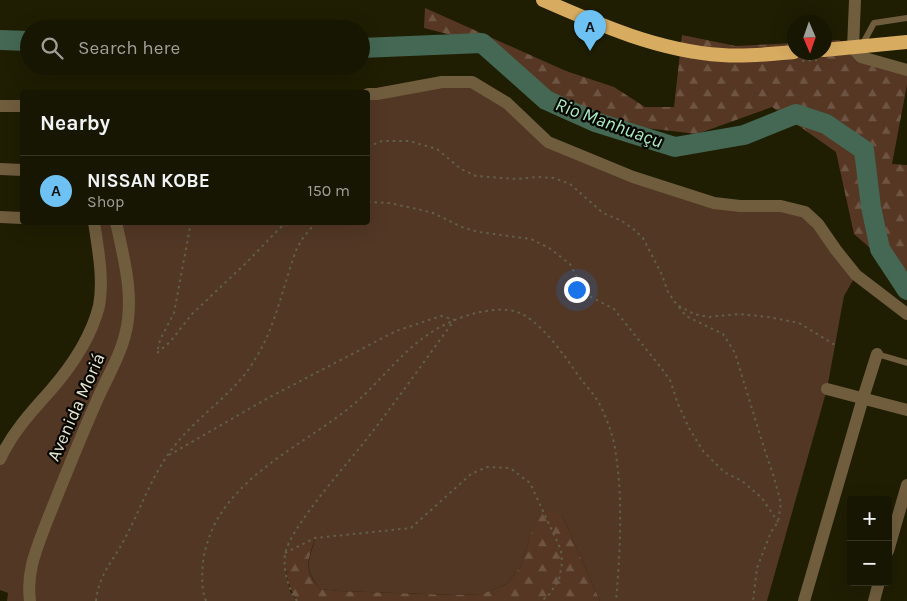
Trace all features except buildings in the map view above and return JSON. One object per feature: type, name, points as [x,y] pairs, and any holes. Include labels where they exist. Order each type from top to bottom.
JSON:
[{"type":"highway","points":[[543,0],[621,33],[684,50],[722,56],[787,53]]},
{"type":"highway","points":[[832,50],[907,42]]},
{"type":"street","points":[[855,0],[857,48],[861,57],[907,70]]},
{"type":"street","points":[[370,94],[442,82],[472,82],[507,103],[548,142],[633,177],[714,203],[740,206],[782,206],[805,212],[818,224],[856,275],[907,314]]},
{"type":"street","points":[[0,106],[20,106]]},
{"type":"street","points":[[3,169],[20,170]]},
{"type":"street","points":[[0,217],[20,218]]},
{"type":"street","points":[[0,459],[22,423],[55,386],[78,355],[92,328],[99,305],[100,275],[94,225]]},
{"type":"street","name":"Avenida Moriá","points":[[30,601],[28,579],[34,554],[65,476],[98,398],[118,358],[126,335],[128,315],[127,274],[117,225]]},
{"type":"street","points":[[804,601],[877,354]]},
{"type":"street","points":[[826,389],[907,410]]},
{"type":"street","points":[[891,541],[907,485]]},
{"type":"street","points":[[874,601],[878,586]]},
{"type":"lane","points":[[857,48],[874,23],[907,18]]},
{"type":"lane","points":[[877,354],[907,363]]},
{"type":"path","points":[[370,146],[382,141],[409,141],[437,149],[461,169],[476,176],[517,179],[554,178],[570,184],[603,213],[622,221],[643,238],[662,275],[668,292],[677,305],[686,316],[723,334],[735,354],[774,474],[781,503],[778,522],[771,532],[757,568],[753,601]]},
{"type":"path","points":[[370,202],[388,203],[433,213],[464,228],[479,232],[531,239],[549,248],[570,264],[584,290],[591,297],[614,310],[670,380],[689,428],[703,450],[724,472],[742,481],[762,498],[778,522]]},
{"type":"path","points":[[190,225],[174,313],[160,340],[157,353],[170,342],[192,314],[284,225]]},
{"type":"path","points":[[96,601],[104,572],[130,531],[146,491],[167,456],[177,443],[244,376],[255,360],[265,341],[298,248],[314,225]]},
{"type":"path","points":[[677,305],[694,314],[709,317],[739,314],[768,316],[799,323],[835,346]]},
{"type":"path","points":[[206,601],[202,583],[206,548],[224,510],[246,483],[284,452],[354,403],[420,338],[454,320],[498,310],[516,312],[527,318],[549,337],[593,393],[608,422],[616,455],[619,516],[616,601]]},
{"type":"path","points":[[167,456],[270,397],[396,331],[441,316],[454,320]]},
{"type":"path","points":[[297,601],[290,591],[286,571],[285,553],[293,535],[370,435],[454,320]]},
{"type":"path","points":[[285,553],[315,538],[411,528],[471,474],[487,467],[510,468],[530,483],[561,550],[562,564],[559,580],[548,596],[541,601]]},
{"type":"shaded area","points":[[472,82],[548,142],[714,203],[805,212],[856,275],[844,296],[827,389],[767,601],[600,601],[562,515],[530,536],[521,566],[507,584],[482,594],[455,595],[320,589],[311,576],[309,565],[315,539],[286,571],[290,591],[297,601],[7,601],[8,593],[0,590],[0,459],[55,386],[99,305],[94,225],[370,225],[370,94]]},
{"type":"green space","points":[[425,8],[566,71],[614,87],[645,107],[674,107],[682,35],[736,46],[787,43],[787,60],[832,60],[832,40],[839,40],[861,57],[907,70],[907,85],[892,164],[907,165],[907,280],[854,234],[836,152],[772,107],[697,134],[595,122],[546,100],[482,43],[424,28]]},
{"type":"green space","points":[[543,510],[562,515],[600,601],[297,601],[289,584],[285,553],[315,538],[308,565],[311,576],[320,589],[455,595],[482,594],[507,584],[521,566],[530,536]]},
{"type":"waterway","name":"Rio Manhuaçu","points":[[0,40],[20,41]]},
{"type":"waterway","name":"Rio Manhuaçu","points":[[370,48],[482,43],[546,100],[595,122],[675,147],[744,135],[796,114],[826,124],[864,150],[871,207],[880,249],[907,290]]},
{"type":"place","name":"NISSAN KOBE","points":[[590,51]]}]
